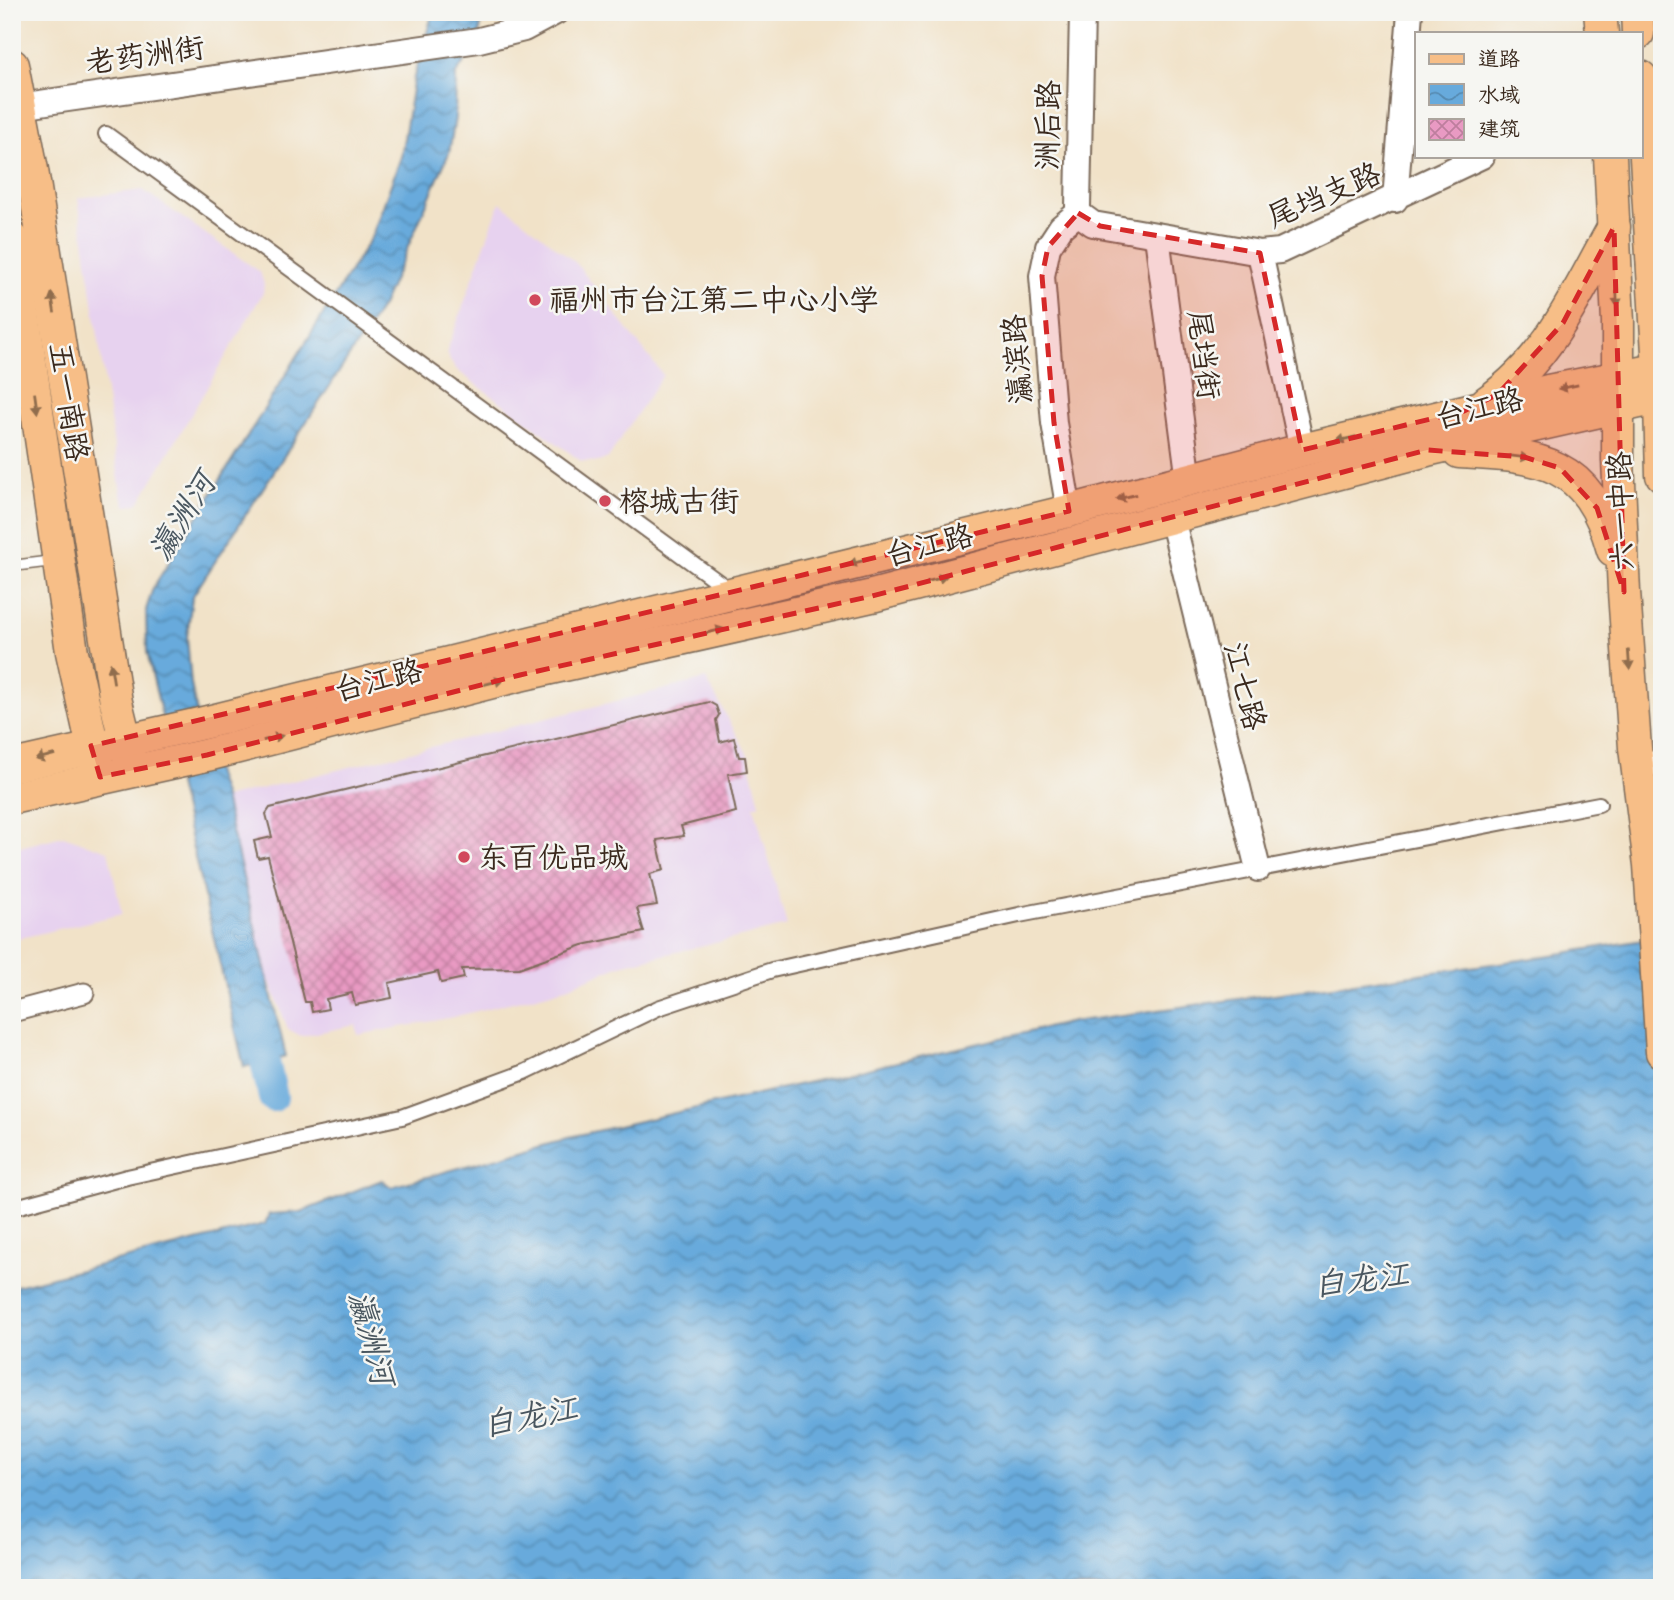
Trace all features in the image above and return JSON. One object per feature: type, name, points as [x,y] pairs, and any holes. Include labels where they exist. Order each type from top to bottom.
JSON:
[{"type":"main road","points":[[1600,12],[1602,32]]},
{"type":"main road","points":[[1637,12],[1638,32]]},
{"type":"main road","name":"五一南路","points":[[12,65],[16,107],[116,702],[133,770]]},
{"type":"main road","name":"六一中路","points":[[1642,94],[1660,383],[1662,475]]},
{"type":"main road","name":"六一中路","points":[[1610,158],[1624,592],[1649,764],[1650,865],[1662,1052]]},
{"type":"main road","points":[[1464,411],[1486,402],[1509,386],[1540,352],[1563,323],[1614,227]]},
{"type":"main road","points":[[1650,229],[1662,265]]},
{"type":"main road","name":"五一南路","points":[[12,238],[58,560],[91,746],[100,777]]},
{"type":"main road","points":[[1618,391],[1660,383]]},
{"type":"main road","name":"台江路","points":[[168,747],[200,724],[1069,511],[1302,450],[1464,411],[1618,391]]},
{"type":"main road","name":"台江路","points":[[168,747],[207,755],[520,675],[872,596],[1427,450],[1618,391]]},
{"type":"main road","points":[[1427,450],[1524,457],[1560,468],[1597,508],[1607,529],[1624,592]]},
{"type":"main road","points":[[12,766],[125,740],[168,747]]},
{"type":"main road","points":[[12,798],[133,770],[168,747]]},
{"type":"street","name":"老药洲街","points":[[16,107],[478,40],[524,29],[556,12]]},
{"type":"street","name":"洲后路","points":[[1079,213],[1082,12]]},
{"type":"street","points":[[1395,200],[1410,12]]},
{"type":"street","points":[[106,134],[374,327],[732,593]]},
{"type":"street","name":"尾垱支路","points":[[1079,213],[1088,222],[1100,226],[1260,253],[1291,248],[1478,158]]},
{"type":"street","name":"瀛滨路","points":[[1069,511],[1054,423],[1042,276],[1048,247],[1061,227],[1079,213]]},
{"type":"street","name":"尾垱街","points":[[1157,236],[1188,481]]},
{"type":"street","points":[[1260,253],[1302,450]]},
{"type":"street","name":"江七路","points":[[1172,518],[1258,869]]},
{"type":"street","points":[[12,1208],[127,1177],[402,1117],[525,1072],[668,1004],[772,970],[1019,915],[1599,804]]},
{"type":"street","points":[[12,1012],[84,993]]},
{"type":"lane","points":[[12,566],[58,560]]},
{"type":"highlighted area","points":[[1078,213],[1100,226],[1260,253],[1302,450],[1464,411],[1498,394],[1563,323],[1614,227],[1624,592],[1597,508],[1560,468],[1524,457],[1427,450],[872,596],[520,675],[207,755],[100,777],[91,746],[1069,511],[1054,423],[1042,276],[1048,247]]},
{"type":"shaded area","points":[[143,190],[260,272],[264,284],[263,293],[139,503],[126,506],[121,494],[78,198]]},
{"type":"shaded area","name":"福州市台江第二中心小学","points":[[500,202],[576,263],[663,375],[608,458],[599,462],[581,461],[458,371],[450,361],[447,351]]},
{"type":"shaded area","name":"东百优品城","points":[[706,679],[748,755],[760,804],[754,806],[787,926],[621,965],[560,990],[449,1018],[358,1035],[356,1025],[301,1036],[288,1029],[260,957],[224,798]]},
{"type":"shaded area","points":[[63,836],[108,851],[122,914],[12,940],[12,849]]},
{"type":"water","points":[[433,12],[482,12],[479,40],[456,74],[455,118],[449,153],[382,306],[192,597],[187,637],[191,684],[199,724],[224,798],[286,1056],[244,1067],[147,652],[146,610],[153,588],[372,236],[401,157],[414,77]]},
{"type":"water","name":"白龙江","points":[[1662,937],[1662,1588],[12,1588],[12,1287],[265,1224],[269,1214],[301,1212],[382,1180],[391,1187],[570,1137],[1072,1022],[1521,960]]},
{"type":"building","name":"东百优品城","points":[[709,702],[716,706],[719,715],[716,720],[720,742],[734,738],[739,757],[745,757],[747,771],[728,774],[736,812],[681,826],[684,836],[657,840],[664,870],[650,874],[657,905],[637,908],[644,932],[583,945],[519,968],[462,969],[464,978],[441,983],[438,972],[389,983],[392,998],[355,1005],[352,993],[326,999],[328,1009],[312,1012],[310,1002],[305,1002],[268,856],[258,858],[254,841],[272,837],[266,814],[270,808]]},
{"type":"waterway","name":"瀛洲河","points":[[256,1022],[273,1097]]},
{"type":"place","name":"福州市台江第二中心小学","points":[[535,300]]},
{"type":"place","name":"榕城古街","points":[[605,501]]},
{"type":"place","name":"东百优品城","points":[[464,857]]}]
